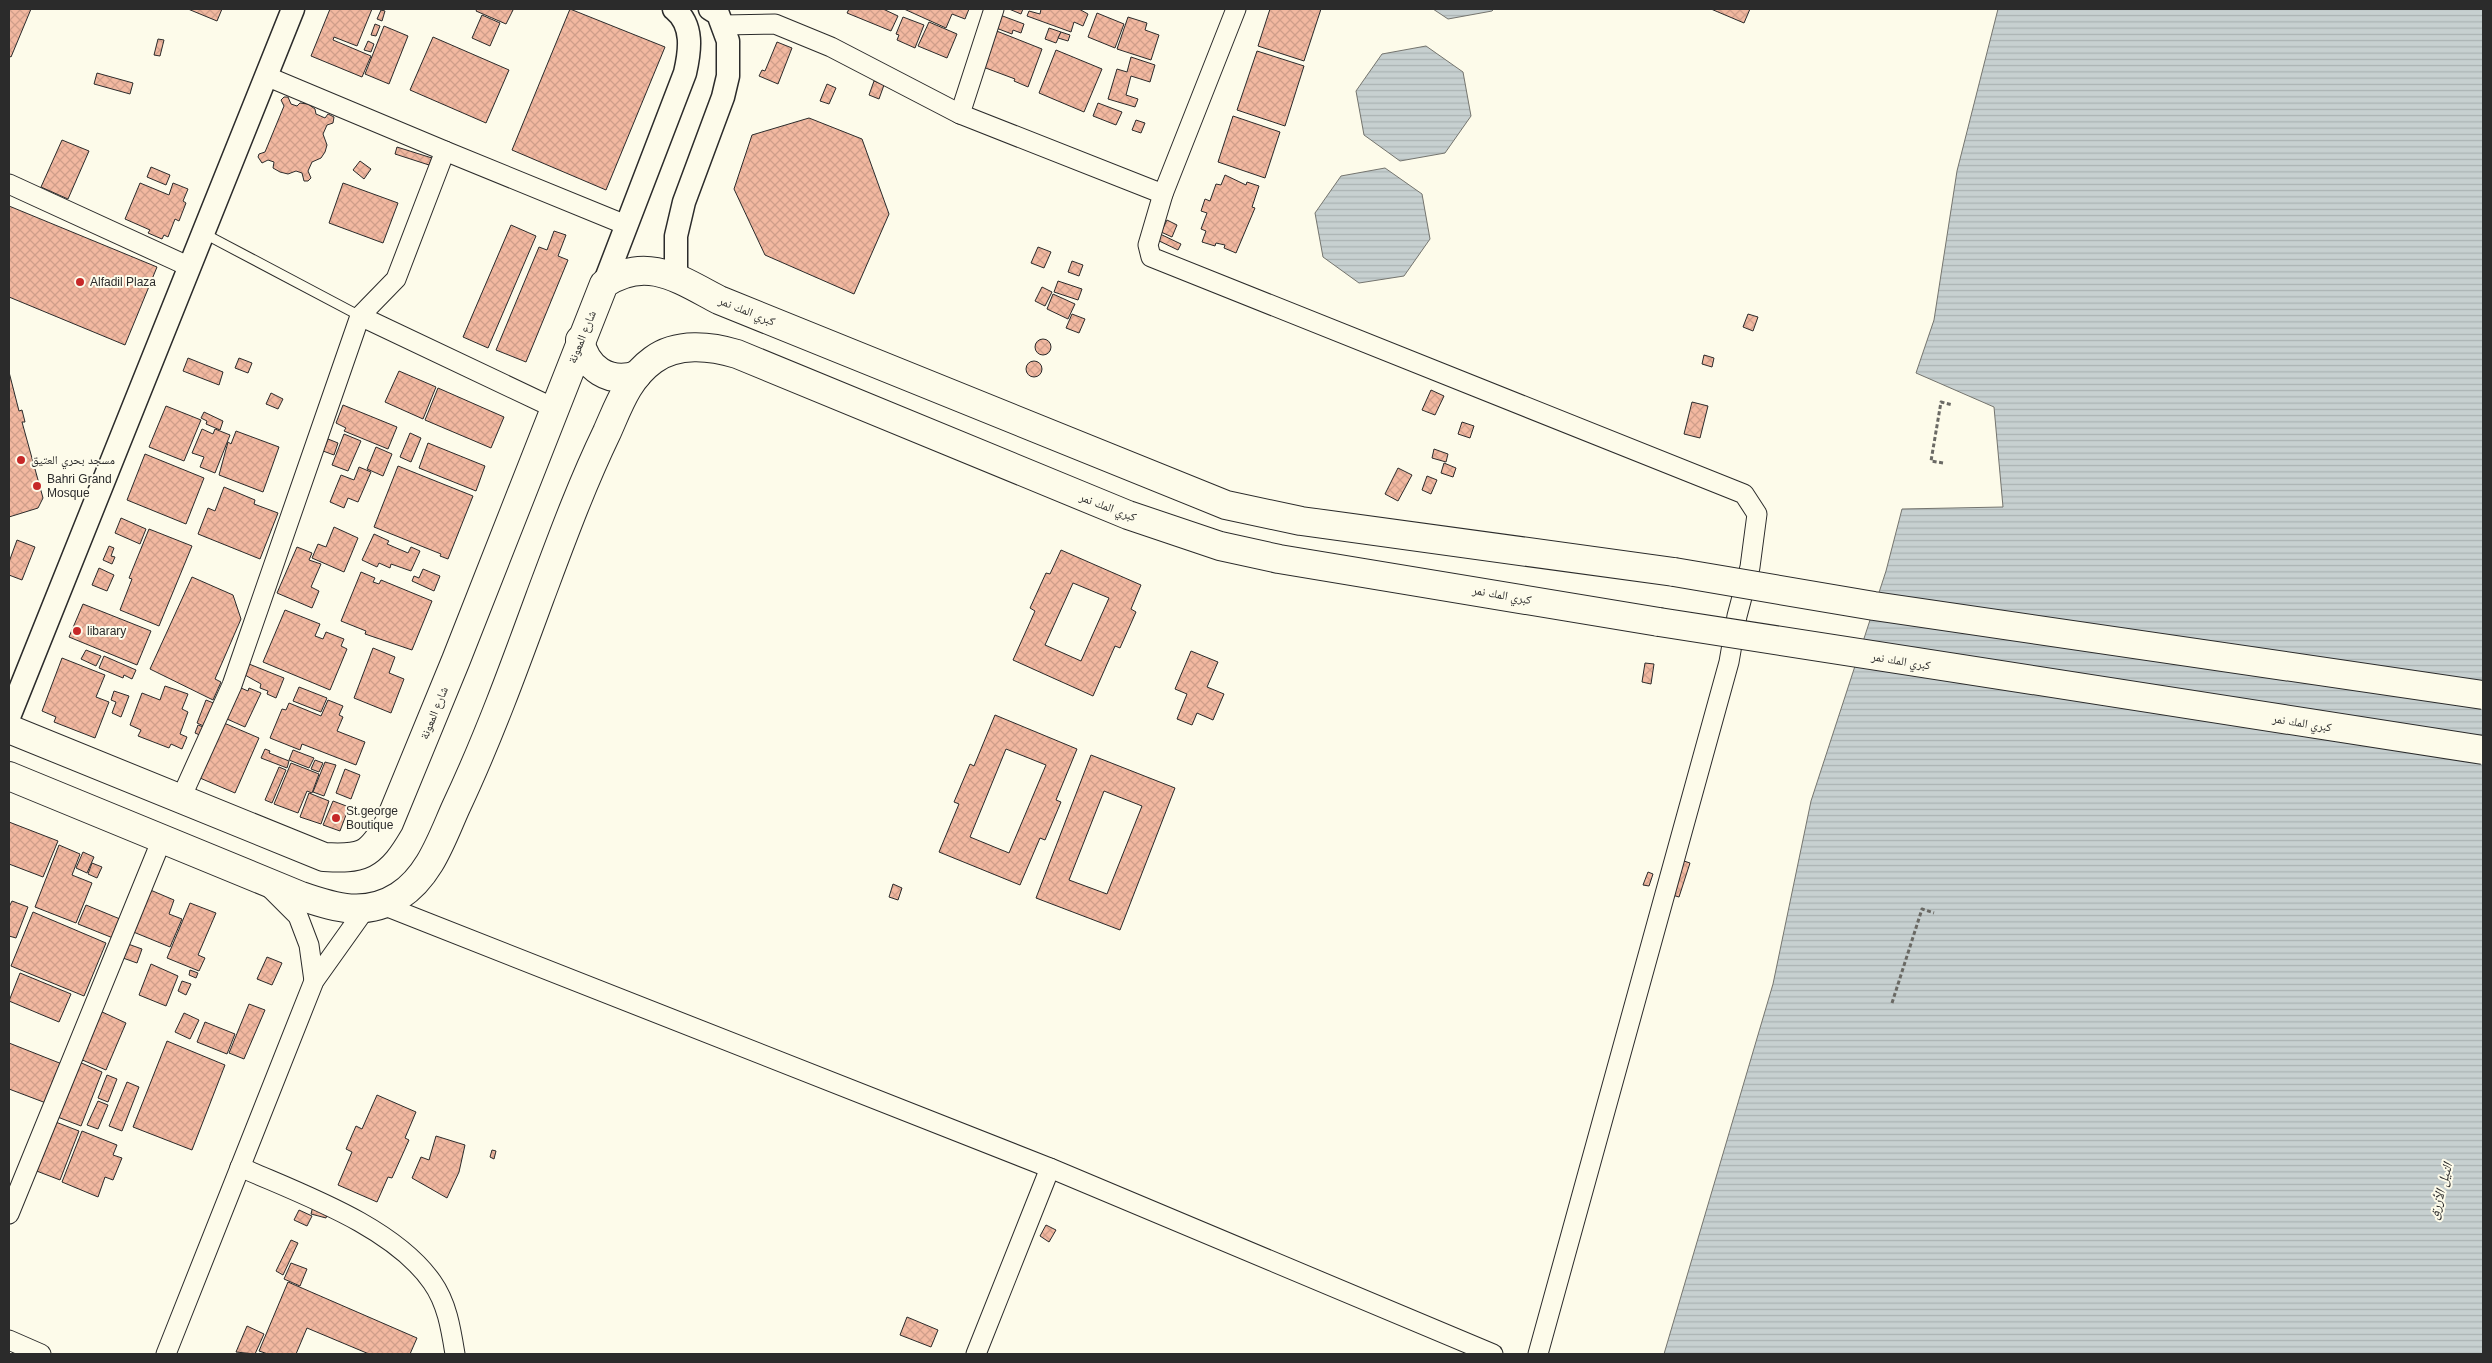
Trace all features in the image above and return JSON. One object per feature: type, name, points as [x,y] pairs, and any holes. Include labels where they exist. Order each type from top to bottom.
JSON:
[{"type":"highway","points":[[604,284],[619,273],[638,270],[657,272],[676,278]]},
{"type":"highway","name":"كبري المك نمر","points":[[676,278],[719,300],[1226,505],[1301,521],[1674,572],[1874,606],[2483,694]]},
{"type":"highway","name":"شارع المعونة","points":[[9,729],[324,856],[352,858],[364,854],[377,844],[388,823],[448,678],[580,340],[604,284]]},
{"type":"highway","points":[[580,340],[586,359],[600,372],[618,378],[637,375]]},
{"type":"highway","name":"كبري المك نمر","points":[[373,906],[399,896],[415,884],[432,860],[474,767],[577,498],[624,392],[637,375],[653,360],[665,353],[707,347],[723,350],[888,416],[1083,498],[1178,534],[1220,546],[1279,559],[1659,622],[2483,750]]},
{"type":"highway","points":[[9,776],[301,896],[336,908],[373,906]]},
{"type":"street","points":[[9,717],[293,9]]},
{"type":"street","points":[[604,284],[686,73],[691,49],[688,30],[674,9]]},
{"type":"street","points":[[960,114],[994,9]]},
{"type":"street","points":[[1236,9],[1164,194],[1148,245],[1151,257],[1744,494],[1757,514],[1750,567],[1736,616],[1729,662],[1538,1354]]},
{"type":"street","points":[[715,14],[775,24],[831,47],[960,114],[1164,194]]},
{"type":"street","points":[[676,278],[676,236],[684,202],[723,98],[728,76],[728,41],[715,14]]},
{"type":"street","points":[[266,76],[626,225]]},
{"type":"street","points":[[181,798],[232,685],[360,316],[396,279],[445,151]]},
{"type":"street","points":[[9,184],[190,267]]},
{"type":"street","points":[[360,316],[554,408]]},
{"type":"street","points":[[9,1214],[162,839]]},
{"type":"street","points":[[262,879],[298,916],[309,945],[314,981]]},
{"type":"street","points":[[166,1354],[314,981],[373,906],[1050,1168],[1493,1354]]},
{"type":"street","points":[[240,1167],[358,1219],[404,1253],[432,1282],[450,1320],[455,1354]]},
{"type":"street","points":[[976,1354],[1050,1168]]},
{"type":"street","points":[[9,1340],[42,1354]]},
{"type":"lane","points":[[203,233],[360,316]]},
{"type":"path","points":[[1943,464],[1931,461],[1942,402],[1953,405]]},
{"type":"path","points":[[1892,1003],[1922,909],[1934,913]]},
{"type":"water","points":[[1433,9],[1494,9],[1492,11],[1448,19]]},
{"type":"water","name":"النيل الأزرق","points":[[1998,9],[2483,9],[2483,1354],[1664,1354],[1773,984],[1811,801],[1886,571],[1902,509],[2003,507],[1994,407],[1916,373],[1934,320],[1957,171]]},
{"type":"water","points":[[1426,46],[1463,72],[1471,116],[1445,153],[1400,161],[1364,135],[1356,91],[1382,54]]},
{"type":"water","points":[[1385,168],[1422,194],[1430,239],[1404,276],[1359,283],[1323,257],[1315,213],[1341,176]]},
{"type":"building","points":[[9,9],[31,9],[11,57],[9,56]]},
{"type":"building","points":[[188,9],[222,9],[217,21]]},
{"type":"building","points":[[330,9],[372,9],[357,46],[334,37],[333,40],[371,56],[362,77],[311,56]]},
{"type":"building","points":[[477,9],[513,10],[506,24],[476,11]]},
{"type":"building","points":[[570,9],[665,47],[606,190],[512,150]]},
{"type":"building","points":[[849,9],[883,9],[898,16],[891,31],[847,13]]},
{"type":"building","points":[[904,9],[969,9],[965,19],[952,14],[946,28]]},
{"type":"building","points":[[1009,9],[1023,9],[1021,14]]},
{"type":"building","points":[[1041,9],[1079,9],[1088,14],[1083,26],[1074,22],[1071,32],[1027,16],[1029,11],[1040,14]]},
{"type":"building","points":[[1270,9],[1321,9],[1304,61],[1258,46]]},
{"type":"building","points":[[1711,9],[1750,9],[1744,23]]},
{"type":"building","points":[[381,10],[385,11],[382,21],[377,19]]},
{"type":"building","points":[[1097,13],[1124,24],[1115,48],[1088,37]]},
{"type":"building","points":[[482,15],[500,23],[490,46],[472,38]]},
{"type":"building","points":[[1000,15],[1024,24],[1021,33],[1013,30],[1012,34],[996,28]]},
{"type":"building","points":[[903,17],[924,25],[915,48],[897,40],[899,35],[896,34]]},
{"type":"building","points":[[1128,17],[1147,23],[1145,30],[1159,35],[1151,60],[1117,49]]},
{"type":"building","points":[[929,22],[957,34],[947,58],[918,46]]},
{"type":"building","points":[[375,24],[380,26],[376,36],[371,35]]},
{"type":"building","points":[[384,26],[408,36],[389,84],[365,74]]},
{"type":"building","points":[[1049,28],[1061,32],[1056,43],[1045,39]]},
{"type":"building","points":[[994,30],[1042,49],[1028,87],[1014,81],[1015,79],[983,67]]},
{"type":"building","points":[[1061,32],[1070,35],[1068,41],[1058,38]]},
{"type":"building","points":[[433,37],[509,70],[486,123],[410,90]]},
{"type":"building","points":[[158,39],[164,40],[160,56],[154,55]]},
{"type":"building","points":[[368,41],[374,44],[371,52],[364,50]]},
{"type":"building","points":[[777,42],[792,48],[778,84],[759,76],[762,70],[765,71]]},
{"type":"building","points":[[1056,50],[1102,69],[1084,112],[1039,93]]},
{"type":"building","points":[[1257,51],[1304,66],[1285,126],[1237,110]]},
{"type":"building","points":[[1131,57],[1155,65],[1150,82],[1131,76],[1126,95],[1138,99],[1135,107],[1108,99],[1117,69],[1127,72]]},
{"type":"building","points":[[97,73],[133,83],[130,94],[94,84]]},
{"type":"building","points":[[874,81],[884,85],[879,99],[869,95]]},
{"type":"building","points":[[827,84],[836,88],[829,104],[820,101]]},
{"type":"building","points":[[284,97],[288,97],[291,104],[297,106],[300,103],[308,104],[315,109],[316,114],[325,118],[328,114],[334,117],[333,123],[327,125],[323,134],[327,145],[325,152],[321,158],[312,162],[308,171],[311,178],[308,181],[304,181],[302,173],[296,171],[288,174],[280,172],[273,168],[274,162],[268,160],[262,163],[258,157],[259,154],[265,152],[284,106],[281,100]]},
{"type":"building","points":[[1098,103],[1122,112],[1116,125],[1093,116]]},
{"type":"building","points":[[1233,116],[1280,132],[1265,178],[1218,162]]},
{"type":"building","points":[[809,118],[862,139],[889,214],[854,294],[765,255],[734,189],[752,135]]},
{"type":"building","points":[[1136,120],[1145,123],[1141,133],[1132,130]]},
{"type":"building","points":[[62,140],[89,151],[68,199],[41,187]]},
{"type":"building","points":[[397,147],[432,158],[429,165],[395,154]]},
{"type":"building","points":[[360,161],[371,169],[364,179],[353,170]]},
{"type":"building","points":[[151,167],[170,175],[166,185],[147,177]]},
{"type":"building","points":[[1225,175],[1246,185],[1247,182],[1259,186],[1252,207],[1255,208],[1236,253],[1224,248],[1225,245],[1216,243],[1215,246],[1202,242],[1206,231],[1201,229],[1207,213],[1201,211],[1205,199],[1210,201],[1216,184],[1221,185]]},
{"type":"building","points":[[140,183],[169,195],[173,183],[188,189],[183,201],[186,203],[179,221],[175,219],[168,237],[164,235],[162,239],[148,233],[150,230],[125,219]]},
{"type":"building","points":[[343,183],[398,203],[383,243],[329,223]]},
{"type":"building","name":"Alfadil Plaza","points":[[9,206],[157,267],[125,345],[9,297]]},
{"type":"building","points":[[1167,220],[1177,225],[1172,237],[1161,232]]},
{"type":"building","points":[[511,225],[536,236],[488,348],[463,337]]},
{"type":"building","points":[[554,231],[566,235],[558,256],[568,260],[526,362],[496,350],[539,247],[547,250]]},
{"type":"building","points":[[1158,233],[1181,244],[1178,250],[1155,239]]},
{"type":"building","points":[[1038,247],[1051,252],[1044,268],[1031,263]]},
{"type":"building","points":[[1072,261],[1083,265],[1079,276],[1068,272]]},
{"type":"building","points":[[1058,281],[1082,289],[1078,300],[1054,292]]},
{"type":"building","points":[[1042,287],[1052,292],[1045,306],[1035,301]]},
{"type":"building","points":[[1053,294],[1075,304],[1068,319],[1047,309]]},
{"type":"building","points":[[1072,314],[1085,319],[1079,333],[1066,328]]},
{"type":"building","points":[[1748,314],[1758,317],[1753,331],[1743,327]]},
{"type":"building","points":[[1043,339],[1051,347],[1043,355],[1035,347]]},
{"type":"building","points":[[1704,355],[1714,358],[1712,367],[1702,364]]},
{"type":"building","points":[[188,358],[223,372],[219,385],[183,371]]},
{"type":"building","points":[[239,358],[252,363],[248,373],[235,368]]},
{"type":"building","points":[[1034,361],[1040,363],[1042,369],[1040,375],[1034,377],[1028,375],[1026,369],[1028,363]]},
{"type":"building","points":[[399,371],[436,387],[423,419],[385,402]]},
{"type":"building","name":"مسجد بحري العتيق","points":[[9,372],[19,411],[22,410],[25,422],[22,422],[43,498],[38,508],[9,517]]},
{"type":"building","points":[[438,388],[504,417],[491,448],[425,420]]},
{"type":"building","points":[[1431,390],[1444,396],[1435,415],[1422,410]]},
{"type":"building","points":[[271,393],[283,399],[278,409],[266,404]]},
{"type":"building","points":[[1692,402],[1708,406],[1700,438],[1684,434]]},
{"type":"building","points":[[343,405],[397,427],[388,449],[344,431],[346,428],[336,423]]},
{"type":"building","points":[[166,406],[201,420],[184,461],[149,447]]},
{"type":"building","points":[[204,412],[223,421],[220,430],[206,424],[207,421],[201,418]]},
{"type":"building","points":[[1462,422],[1474,426],[1470,438],[1458,434]]},
{"type":"building","points":[[202,429],[213,434],[215,429],[230,435],[215,473],[200,467],[204,457],[192,453]]},
{"type":"building","points":[[236,431],[279,447],[263,492],[219,475],[228,442],[231,444]]},
{"type":"building","points":[[410,433],[421,438],[411,462],[400,457]]},
{"type":"building","points":[[344,434],[361,441],[348,471],[332,465]]},
{"type":"building","points":[[328,439],[338,443],[334,455],[323,451]]},
{"type":"building","points":[[428,443],[485,466],[476,491],[419,468]]},
{"type":"building","points":[[376,447],[392,454],[383,476],[367,469]]},
{"type":"building","points":[[1434,449],[1448,454],[1446,462],[1432,458]]},
{"type":"building","points":[[145,454],[204,478],[186,524],[127,500]]},
{"type":"building","points":[[1444,463],[1456,468],[1453,477],[1441,473]]},
{"type":"building","points":[[398,466],[473,496],[448,559],[440,556],[441,554],[374,527]]},
{"type":"building","points":[[359,467],[371,472],[358,502],[348,498],[344,508],[330,502],[341,475],[354,480]]},
{"type":"building","points":[[1398,468],[1412,475],[1398,501],[1385,494]]},
{"type":"building","points":[[1427,476],[1437,480],[1431,494],[1422,490]]},
{"type":"building","points":[[224,487],[255,500],[254,504],[278,513],[260,559],[198,534],[208,508],[215,511]]},
{"type":"building","points":[[121,518],[146,529],[140,544],[115,533]]},
{"type":"building","points":[[334,527],[358,538],[344,572],[312,558],[318,544],[326,547]]},
{"type":"building","points":[[149,529],[192,546],[159,626],[120,610],[132,579],[129,578]]},
{"type":"building","points":[[374,534],[389,541],[387,544],[408,553],[411,547],[420,551],[411,571],[391,564],[390,568],[379,563],[377,567],[362,560]]},
{"type":"building","points":[[17,540],[35,547],[22,580],[9,575],[9,562]]},
{"type":"building","points":[[109,546],[114,548],[111,556],[115,557],[112,564],[103,560]]},
{"type":"building","points":[[297,547],[312,553],[309,560],[321,564],[311,587],[319,591],[312,608],[277,593]]},
{"type":"building","points":[[1061,550],[1141,585],[1131,609],[1136,612],[1120,648],[1115,646],[1093,696],[1013,660],[1035,611],[1030,608],[1046,573],[1050,574]],"holes":[[[1073,583],[1109,598],[1081,661],[1045,645]]]},
{"type":"building","points":[[99,568],[114,575],[107,591],[92,585]]},
{"type":"building","points":[[423,569],[440,576],[434,591],[412,581],[414,576],[419,578]]},
{"type":"building","points":[[361,572],[375,578],[373,582],[379,584],[381,580],[432,601],[412,650],[365,634],[366,631],[341,621]]},
{"type":"building","points":[[192,577],[233,595],[241,619],[215,679],[221,682],[213,700],[150,669]]},
{"type":"building","points":[[83,604],[151,631],[137,665],[69,637]]},
{"type":"building","points":[[285,610],[320,624],[315,636],[323,639],[326,632],[344,639],[341,646],[347,649],[330,690],[263,662]]},
{"type":"building","points":[[373,648],[395,657],[389,673],[404,679],[391,713],[354,698]]},
{"type":"building","points":[[86,650],[101,656],[96,666],[81,659]]},
{"type":"building","points":[[1191,651],[1218,662],[1207,687],[1224,694],[1213,720],[1197,713],[1192,725],[1177,719],[1187,694],[1175,689]]},
{"type":"building","points":[[104,656],[136,670],[132,679],[124,675],[123,678],[99,668]]},
{"type":"building","points":[[62,658],[105,675],[96,697],[109,702],[95,738],[54,722],[56,717],[42,711]]},
{"type":"building","points":[[1645,663],[1654,664],[1651,684],[1642,682]]},
{"type":"building","points":[[249,664],[284,678],[276,698],[267,694],[268,691],[260,688],[261,684],[245,675]]},
{"type":"building","points":[[165,686],[188,694],[182,709],[188,712],[180,734],[187,737],[182,749],[171,744],[169,748],[138,736],[141,730],[130,725],[142,693],[160,700]]},
{"type":"building","points":[[299,687],[327,698],[321,712],[293,701]]},
{"type":"building","points":[[241,688],[248,691],[249,688],[261,693],[245,727],[227,719]]},
{"type":"building","points":[[114,691],[129,696],[121,717],[112,713],[116,702],[111,700]]},
{"type":"building","points":[[206,700],[216,704],[206,727],[197,723]]},
{"type":"building","points":[[328,700],[343,706],[339,715],[343,717],[337,731],[365,742],[356,765],[302,744],[300,750],[270,738],[282,709],[286,710],[289,703],[321,716]]},
{"type":"building","points":[[995,715],[1077,749],[1056,800],[1061,802],[1045,840],[1040,838],[1020,885],[939,852],[959,804],[954,802],[970,764],[974,766]],"holes":[[[1006,749],[1046,765],[1009,853],[970,837]]]},
{"type":"building","points":[[224,723],[259,738],[235,793],[200,778]]},
{"type":"building","points":[[198,725],[206,728],[202,736],[195,733]]},
{"type":"building","points":[[265,749],[270,751],[269,753],[289,761],[287,768],[261,758]]},
{"type":"building","points":[[293,750],[314,758],[309,768],[289,760]]},
{"type":"building","points":[[1091,755],[1175,788],[1120,930],[1036,898]],"holes":[[[1104,791],[1142,806],[1107,894],[1069,880]]]},
{"type":"building","points":[[315,760],[323,763],[319,772],[311,769]]},
{"type":"building","points":[[325,762],[336,765],[324,796],[313,792]]},
{"type":"building","points":[[291,763],[319,774],[312,793],[307,791],[298,813],[274,804]]},
{"type":"building","points":[[279,767],[286,770],[272,803],[265,800]]},
{"type":"building","points":[[345,769],[360,775],[351,799],[336,793]]},
{"type":"building","points":[[309,793],[329,801],[321,824],[300,817]]},
{"type":"building","points":[[333,801],[349,807],[340,831],[323,825]]},
{"type":"building","points":[[9,822],[58,841],[43,877],[9,864]]},
{"type":"building","points":[[59,845],[80,854],[72,875],[92,883],[76,923],[35,907]]},
{"type":"building","points":[[83,852],[94,857],[87,873],[76,868]]},
{"type":"building","points":[[1672,857],[1690,863],[1679,897],[1662,892]]},
{"type":"building","points":[[92,863],[102,867],[97,878],[88,874]]},
{"type":"building","points":[[1648,872],[1653,874],[1649,886],[1643,885]]},
{"type":"building","points":[[893,884],[902,888],[898,900],[889,897]]},
{"type":"building","points":[[148,889],[174,900],[169,914],[182,919],[170,947],[131,931]]},
{"type":"building","points":[[12,901],[28,907],[16,938],[9,936],[9,907]]},
{"type":"building","points":[[190,903],[216,913],[198,955],[205,958],[199,971],[167,958]]},
{"type":"building","points":[[86,905],[120,919],[113,938],[78,924]]},
{"type":"building","points":[[33,912],[106,943],[84,996],[11,966]]},
{"type":"building","points":[[128,944],[142,949],[137,963],[123,958]]},
{"type":"building","points":[[267,957],[282,963],[272,985],[257,979]]},
{"type":"building","points":[[151,964],[178,976],[166,1006],[139,995]]},
{"type":"building","points":[[190,970],[198,973],[196,978],[189,975]]},
{"type":"building","points":[[20,973],[71,994],[59,1022],[9,1001]]},
{"type":"building","points":[[182,981],[191,984],[186,995],[178,991]]},
{"type":"building","points":[[249,1004],[265,1010],[244,1059],[229,1053]]},
{"type":"building","points":[[100,1011],[126,1023],[106,1070],[80,1059]]},
{"type":"building","points":[[184,1013],[199,1020],[190,1039],[175,1032]]},
{"type":"building","points":[[205,1022],[235,1034],[227,1054],[197,1042]]},
{"type":"building","points":[[167,1041],[225,1065],[192,1150],[133,1127]]},
{"type":"building","points":[[9,1043],[62,1064],[46,1103],[9,1089]]},
{"type":"building","points":[[77,1061],[102,1072],[81,1126],[55,1116]]},
{"type":"building","points":[[107,1075],[117,1079],[108,1102],[98,1098]]},
{"type":"building","points":[[127,1082],[139,1087],[122,1131],[109,1126]]},
{"type":"building","points":[[377,1095],[416,1112],[405,1138],[409,1140],[392,1178],[388,1177],[377,1202],[338,1185],[352,1152],[346,1149],[356,1126],[362,1129]]},
{"type":"building","points":[[98,1101],[108,1105],[98,1129],[87,1125]]},
{"type":"building","points":[[53,1121],[79,1131],[60,1180],[34,1170]]},
{"type":"building","points":[[82,1131],[117,1145],[113,1155],[122,1158],[113,1180],[105,1177],[98,1197],[62,1182]]},
{"type":"building","points":[[436,1136],[465,1145],[459,1172],[447,1198],[412,1178],[421,1157],[429,1160]]},
{"type":"building","points":[[492,1150],[496,1151],[494,1159],[490,1157]]},
{"type":"building","points":[[313,1206],[328,1210],[326,1218],[311,1214]]},
{"type":"building","points":[[299,1210],[312,1216],[307,1226],[294,1220]]},
{"type":"building","points":[[1046,1225],[1056,1230],[1049,1242],[1040,1236]]},
{"type":"building","points":[[291,1240],[298,1243],[283,1275],[276,1271]]},
{"type":"building","points":[[291,1263],[307,1269],[300,1286],[284,1279]]},
{"type":"building","points":[[288,1282],[417,1338],[410,1354],[369,1354],[307,1328],[296,1354],[268,1354],[259,1351]]},
{"type":"building","points":[[907,1317],[938,1330],[931,1347],[900,1335]]},
{"type":"building","points":[[247,1326],[264,1334],[255,1354],[236,1352]]},
{"type":"place","name":"Alfadil Plaza","points":[[80,282]]},
{"type":"place","name":"مسجد بحري العتيق","points":[[21,460]]},
{"type":"place","name":"Bahri Grand Mosque","points":[[37,486]]},
{"type":"place","name":"libarary","points":[[77,631]]},
{"type":"place","name":"St.george Boutique","points":[[336,818]]}]
